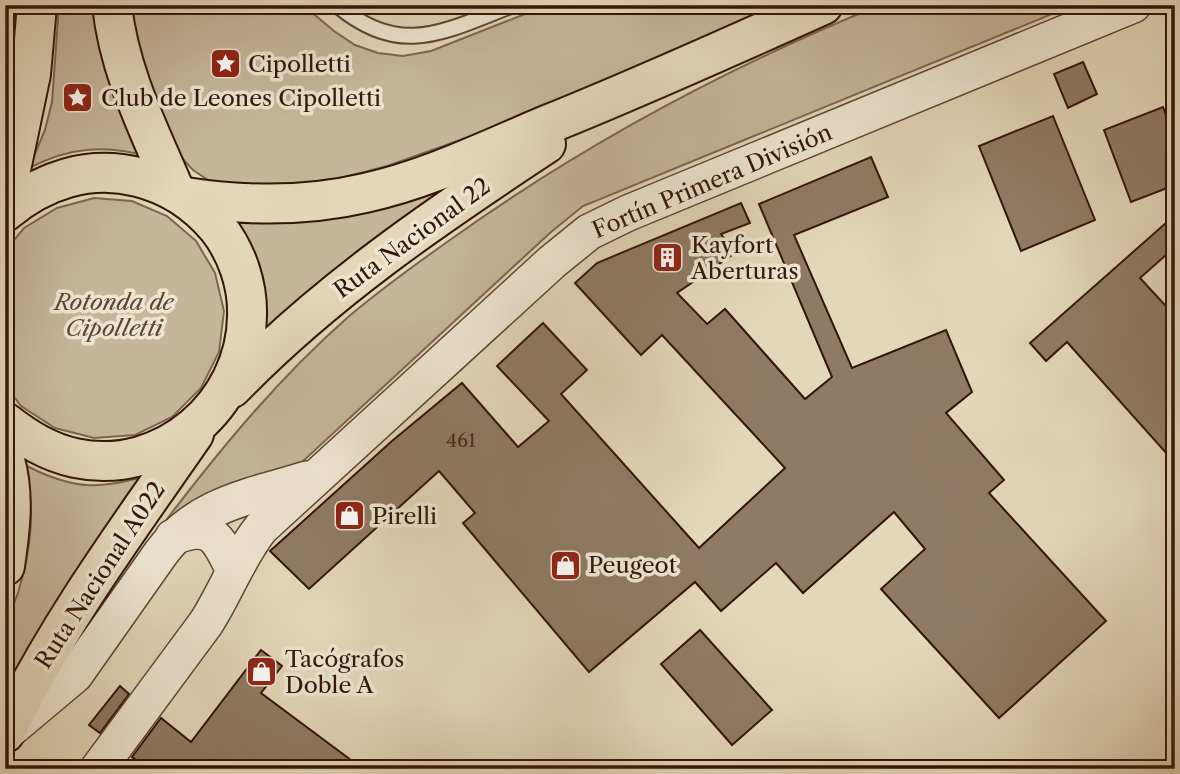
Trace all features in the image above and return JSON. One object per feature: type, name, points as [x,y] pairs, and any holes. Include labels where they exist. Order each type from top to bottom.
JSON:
[{"type":"main road","points":[[5,198],[31,74],[37,5]]},
{"type":"main road","points":[[112,5],[119,52],[126,75],[180,194]]},
{"type":"main road","name":"Ruta Nacional 22","points":[[180,194],[252,205],[289,204],[365,193],[432,172],[621,95],[822,5]]},
{"type":"main road","name":"Ruta Nacional 22","points":[[211,412],[278,344],[393,249],[437,216],[621,95]]},
{"type":"main road","points":[[5,212],[45,185],[71,176],[97,172],[150,180],[180,194],[205,214],[234,255],[245,292],[247,330],[242,356],[233,380],[211,412],[180,439],[156,451],[104,461],[77,458],[51,451],[27,439],[5,422]]},
{"type":"main road","name":"Ruta Nacional A022","points":[[5,733],[49,648],[75,606],[211,412]]},
{"type":"main road","points":[[5,460],[12,497],[5,566]]},
{"type":"street","name":"Fortín Primera División","points":[[98,769],[206,624],[241,556],[261,528],[552,262],[589,232],[628,213],[1133,5]]},
{"type":"street","name":"Fortín Primera División","points":[[5,733],[75,676],[173,537],[187,524],[223,505],[317,476]]},
{"type":"street","points":[[173,537],[197,530],[206,531],[221,546],[234,571]]},
{"type":"lane","points":[[337,5],[359,22],[375,30],[410,37],[445,31],[484,10],[513,5]]},
{"type":"green space","points":[[59,5],[97,5],[150,157],[118,150],[88,150],[59,156],[29,168],[45,130],[52,102]]},
{"type":"green space","points":[[132,5],[303,5],[355,45],[378,53],[403,56],[431,51],[548,5],[777,5],[511,122],[387,166],[311,186],[227,186],[208,180],[193,170],[180,156],[164,126],[133,31]]},
{"type":"green space","points":[[880,5],[1074,5],[583,206],[551,232],[288,475],[167,519],[230,440],[298,365],[347,318],[415,265],[557,168],[609,137],[715,80]]},
{"type":"green space","points":[[471,171],[264,336],[246,240],[237,221],[261,223],[312,220]]},
{"type":"green space","name":"Rotonda de Cipolletti","points":[[94,198],[132,201],[167,216],[196,241],[215,273],[224,311],[219,352],[201,388],[172,417],[135,435],[94,438],[55,428],[21,406],[5,385],[5,251],[24,228],[57,208]]},
{"type":"green space","points":[[25,465],[58,479],[86,485],[116,483],[150,475],[5,700],[5,632],[18,593],[31,530]]},
{"type":"building","points":[[1083,62],[1097,94],[1068,108],[1054,74]]},
{"type":"building","points":[[1163,107],[1175,139],[1175,185],[1131,202],[1104,130]]},
{"type":"building","points":[[1053,116],[1095,220],[1021,251],[979,146]]},
{"type":"building","points":[[871,157],[888,197],[794,235],[852,368],[946,330],[972,392],[946,413],[1004,480],[989,493],[1106,621],[999,718],[881,589],[925,549],[894,512],[803,593],[776,563],[721,611],[695,582],[589,672],[463,523],[475,513],[439,471],[309,589],[270,551],[392,441],[462,383],[518,447],[549,421],[497,366],[543,323],[587,370],[561,394],[699,548],[785,468],[662,335],[641,355],[575,283],[597,263],[741,203],[750,223],[721,234],[735,253],[677,293],[707,324],[725,309],[805,399],[832,377],[759,204]]},
{"type":"building","points":[[1175,215],[1175,247],[1140,278],[1175,316],[1175,463],[1067,342],[1046,361],[1030,343]]},
{"type":"building","points":[[700,630],[772,710],[732,745],[661,664]]},
{"type":"building","points":[[261,650],[282,666],[261,693],[363,769],[147,769],[132,757],[161,718],[191,742]]},
{"type":"building","points":[[120,686],[129,694],[100,733],[89,725]]},
{"type":"place","name":"Cipolletti","points":[[225,64]]},
{"type":"place","name":"Club de Leones Cipolletti","points":[[78,98]]},
{"type":"place","name":"Kayfort Aberturas","points":[[668,258]]},
{"type":"place","name":"Pirelli","points":[[349,516]]},
{"type":"place","name":"Peugeot","points":[[565,565]]},
{"type":"place","name":"Tacógrafos Doble A","points":[[262,672]]}]
